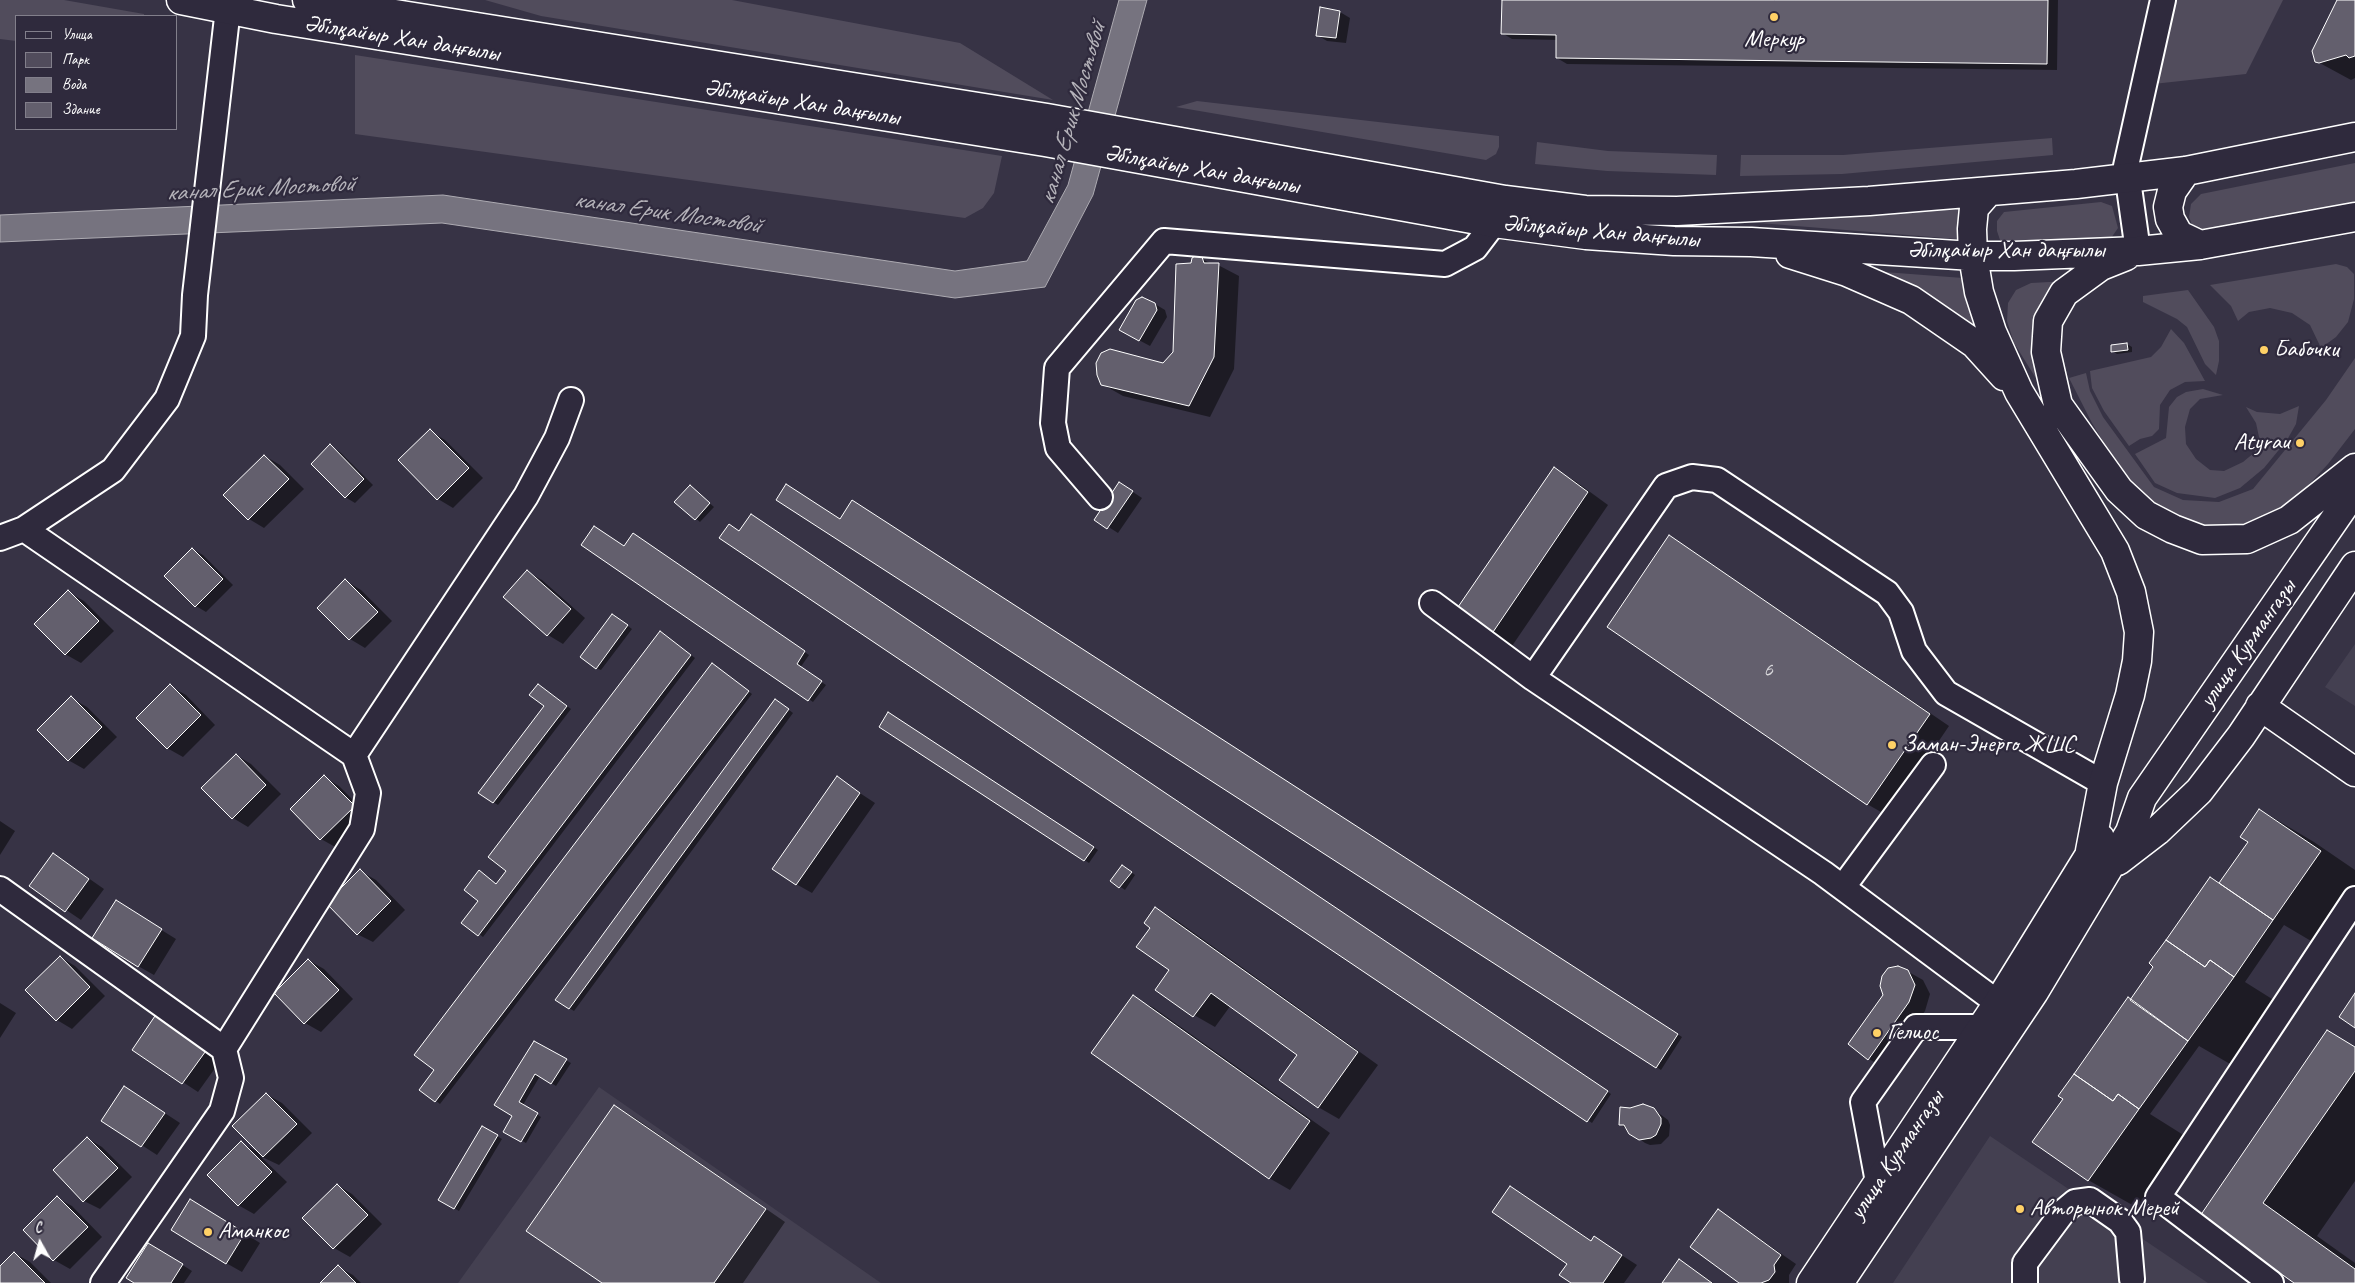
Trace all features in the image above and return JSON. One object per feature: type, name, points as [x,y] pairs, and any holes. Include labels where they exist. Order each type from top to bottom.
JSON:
[{"type":"main road","name":"Әбілқайыр Хан даңғылы","points":[[181,0],[228,5],[302,24],[1046,130]]},
{"type":"main road","name":"Әбілқайыр Хан даңғылы","points":[[307,0],[470,25],[1158,149],[1585,210],[1677,211],[1869,201],[1988,192],[2186,171],[2355,138]]},
{"type":"main road","points":[[412,0],[470,25]]},
{"type":"main road","name":"Әбілқайыр Хан даңғылы","points":[[1158,149],[1494,223],[1615,237],[1674,241],[1751,242],[1973,256],[2138,251],[2200,245],[2355,217]]},
{"type":"main road","points":[[2186,171],[2172,190],[2168,207],[2170,219],[2179,235],[2200,245]]},
{"type":"main road","points":[[1988,192],[1974,208],[1972,229],[1973,256],[1979,292],[1992,332],[2019,392],[2115,551],[2131,592],[2139,632],[2137,662],[2130,695],[2103,783],[2099,860],[2157,831],[2199,791],[2241,736],[2355,566]]},
{"type":"main road","points":[[1751,242],[1847,272],[1911,300],[1975,344],[2019,392]]},
{"type":"main road","points":[[2138,251],[2101,266],[2064,293],[2048,321],[2046,352],[2058,405],[2119,490],[2146,515],[2173,529],[2202,540],[2247,539],[2289,520],[2355,468]]},
{"type":"main road","name":"улица Курмангазы","points":[[1811,1283],[1889,1180],[2008,1010],[2099,860],[2114,819],[2142,798],[2355,490]]},
{"type":"main road","points":[[2260,706],[2355,772]]},
{"type":"main road","name":"улица Курмангазы","points":[[1839,1283],[1889,1180]]},
{"type":"street","points":[[2138,251],[2126,166],[2163,0]]},
{"type":"street","points":[[0,538],[24,530],[112,470],[167,399],[193,336],[195,295],[228,5]]},
{"type":"street","points":[[1100,498],[1058,448],[1054,423],[1057,368],[1164,241],[1445,264],[1475,248],[1494,223]]},
{"type":"street","points":[[354,755],[526,496],[557,438],[571,400]]},
{"type":"street","points":[[1533,678],[1666,486],[1692,477],[1717,480],[1887,593],[1901,612],[1914,651],[1946,693],[2103,783]]},
{"type":"street","points":[[24,530],[354,755],[368,793],[362,829],[224,1049]]},
{"type":"street","points":[[1432,603],[1533,678],[1843,887],[2008,1010]]},
{"type":"street","points":[[1843,887],[1933,765]]},
{"type":"street","points":[[0,888],[224,1049],[231,1078],[222,1111],[103,1283]]},
{"type":"street","points":[[2271,1283],[2158,1197],[2355,899]]},
{"type":"street","points":[[1889,1180],[1862,1102],[1916,1027],[1992,1033]]},
{"type":"street","points":[[2025,1283],[2025,1263],[2063,1212],[2075,1202],[2090,1200],[2120,1221],[2128,1232],[2133,1282]]},
{"type":"shaded area","points":[[2355,644],[2355,706],[2325,687]]},
{"type":"shaded area","points":[[599,1087],[881,1283],[458,1283]]},
{"type":"shaded area","name":"Авторынок Мерей","points":[[1990,1136],[2208,1283],[1893,1283]]},
{"type":"green space","points":[[0,0],[64,0],[144,14],[15,15],[15,41],[0,39]]},
{"type":"green space","points":[[485,0],[732,0],[960,43],[1053,100],[541,16]]},
{"type":"green space","points":[[2171,0],[2283,0],[2246,74],[2153,84]]},
{"type":"green space","points":[[355,55],[1002,156],[994,193],[983,208],[965,218],[355,134]]},
{"type":"green space","points":[[1197,101],[1499,136],[1499,147],[1496,154],[1486,160],[1176,107]]},
{"type":"green space","points":[[2052,138],[2053,155],[1842,174],[1740,176],[1741,155],[1843,155]]},
{"type":"green space","points":[[1537,142],[1608,151],[1717,155],[1716,175],[1607,171],[1535,164]]},
{"type":"green space","points":[[2355,163],[2355,209],[2208,237],[2194,230],[2189,217],[2191,204],[2201,194]]},
{"type":"green space","points":[[2101,202],[2112,206],[2118,228],[2107,244],[2008,246],[2000,240],[1997,231],[1997,221],[2004,212]]},
{"type":"green space","points":[[1959,208],[1957,239],[1685,217]]},
{"type":"green space","points":[[2336,264],[2347,267],[2354,274],[2354,299],[2348,322],[2336,337],[2321,348],[2310,325],[2292,313],[2270,308],[2249,312],[2238,321],[2231,306],[2210,285]]},
{"type":"green space","points":[[1871,271],[1963,278],[1983,337]]},
{"type":"green space","points":[[2068,281],[2036,356],[2037,380],[2014,343],[2007,321],[2008,303],[2016,290],[2031,283]]},
{"type":"green space","points":[[2188,290],[2214,327],[2219,341],[2219,361],[2216,375],[2205,364],[2187,327],[2177,319],[2143,302],[2143,296]]},
{"type":"green space","points":[[2171,329],[2184,343],[2205,381],[2185,382],[2170,390],[2160,405],[2159,429],[2152,436],[2140,439],[2129,446],[2104,411],[2092,388],[2090,371],[2151,357],[2161,347]]},
{"type":"green space","points":[[2355,358],[2355,429],[2328,464],[2290,505],[2237,531],[2187,527],[2133,491],[2092,423],[2069,378],[2086,373],[2090,391],[2103,417],[2154,487],[2183,500],[2219,502],[2253,489],[2326,400]]},
{"type":"green space","points":[[2203,389],[2223,395],[2200,399],[2190,409],[2185,427],[2186,444],[2196,459],[2210,470],[2224,471],[2243,462],[2255,452],[2259,437],[2256,423],[2246,407],[2257,412],[2280,414],[2299,406],[2296,424],[2287,440],[2264,468],[2240,488],[2215,498],[2177,493],[2155,483],[2135,454],[2166,438],[2169,407],[2177,397],[2186,392]]},
{"type":"water","name":"канал Ерик Мостовой","points":[[1119,0],[1147,0],[1093,195],[1045,287],[955,298],[442,223],[0,242],[0,215],[443,195],[955,271],[1027,261],[1068,185]]},
{"type":"building","name":"Меркур","points":[[1502,0],[2048,0],[2047,64],[1556,58],[1556,35],[1501,34]]},
{"type":"building","points":[[2337,0],[2355,0],[2355,56],[2349,58],[2346,55],[2319,63],[2315,62],[2312,51]]},
{"type":"building","points":[[1320,7],[1340,11],[1336,38],[1316,36]]},
{"type":"building","points":[[1197,255],[1202,257],[1204,263],[1219,263],[1214,357],[1189,406],[1101,385],[1097,375],[1096,363],[1101,353],[1110,349],[1163,363],[1173,352],[1176,264],[1191,263],[1192,258]]},
{"type":"building","points":[[1142,297],[1155,303],[1157,310],[1139,341],[1119,330],[1136,300]]},
{"type":"building","points":[[2127,343],[2128,350],[2111,352],[2111,345]]},
{"type":"building","points":[[430,429],[469,468],[437,500],[398,460]]},
{"type":"building","points":[[330,444],[364,479],[345,498],[311,464]]},
{"type":"building","points":[[264,455],[289,479],[248,520],[223,495]]},
{"type":"building","points":[[1554,467],[1588,492],[1491,635],[1458,607]]},
{"type":"building","points":[[1119,482],[1133,491],[1107,529],[1094,520]]},
{"type":"building","points":[[786,484],[840,519],[852,500],[1678,1034],[1656,1068],[776,500]]},
{"type":"building","points":[[690,485],[710,503],[695,520],[674,502]]},
{"type":"building","points":[[751,514],[1608,1091],[1587,1122],[719,538],[729,524],[739,531]]},
{"type":"building","points":[[594,526],[624,546],[633,533],[805,651],[797,664],[822,681],[808,701],[581,545]]},
{"type":"building","points":[[1669,535],[1930,714],[1867,805],[1607,627]]},
{"type":"building","points":[[192,548],[223,579],[195,607],[164,576]]},
{"type":"building","points":[[527,570],[571,609],[547,636],[503,597]]},
{"type":"building","points":[[345,579],[378,612],[349,640],[317,608]]},
{"type":"building","points":[[68,590],[99,621],[65,655],[34,624]]},
{"type":"building","points":[[612,614],[628,625],[596,669],[580,657]]},
{"type":"building","points":[[660,631],[691,655],[478,936],[461,923],[478,901],[464,890],[479,870],[496,884],[506,871],[488,857]]},
{"type":"building","points":[[712,663],[749,691],[435,1102],[419,1090],[434,1070],[414,1055]]},
{"type":"building","points":[[170,684],[201,715],[167,749],[136,718]]},
{"type":"building","points":[[538,684],[567,706],[493,803],[478,793],[544,706],[529,695]]},
{"type":"building","points":[[71,696],[102,727],[68,761],[37,730]]},
{"type":"building","points":[[775,699],[789,709],[569,1009],[555,1000]]},
{"type":"building","points":[[888,712],[1094,847],[1084,861],[879,727]]},
{"type":"building","points":[[236,754],[266,785],[232,819],[201,788]]},
{"type":"building","points":[[324,775],[355,806],[320,840],[290,809]]},
{"type":"building","points":[[837,776],[860,793],[796,885],[772,869]]},
{"type":"building","points":[[2259,809],[2321,851],[2273,920],[2219,883],[2248,842],[2240,837]]},
{"type":"building","points":[[53,853],[89,879],[65,912],[29,886]]},
{"type":"building","points":[[1122,865],[1132,872],[1119,888],[1110,881]]},
{"type":"building","points":[[360,869],[391,901],[357,935],[326,903]]},
{"type":"building","points":[[2210,877],[2273,920],[2234,977],[2210,960],[2205,967],[2166,940]]},
{"type":"building","points":[[116,900],[162,929],[138,967],[92,938]]},
{"type":"building","points":[[1155,907],[1358,1052],[1318,1108],[1279,1080],[1297,1055],[1211,993],[1193,1017],[1155,990],[1169,970],[1136,947],[1150,928],[1144,923]]},
{"type":"building","points":[[2166,940],[2205,967],[2210,960],[2234,977],[2188,1041],[2130,1000],[2153,967],[2149,963]]},
{"type":"building","points":[[60,956],[90,987],[56,1021],[25,990]]},
{"type":"building","points":[[308,959],[339,990],[304,1024],[274,993]]},
{"type":"building","points":[[1898,966],[1908,970],[1915,985],[1909,1002],[1868,1060],[1848,1044],[1883,995],[1880,986],[1882,976],[1888,968]]},
{"type":"building","points":[[2355,993],[2355,1028],[2339,1017]]},
{"type":"building","points":[[1133,995],[1310,1121],[1269,1179],[1091,1053]]},
{"type":"building","points":[[2128,997],[2188,1041],[2139,1109],[2118,1094],[2113,1101],[2074,1074]]},
{"type":"building","points":[[157,1013],[208,1048],[182,1084],[132,1050]]},
{"type":"building","points":[[2327,1030],[2355,1047],[2355,1071],[2263,1203],[2355,1269],[2355,1283],[2294,1283],[2200,1216]]},
{"type":"building","points":[[534,1041],[567,1059],[551,1084],[535,1074],[519,1102],[538,1113],[521,1142],[503,1132],[512,1116],[494,1105]]},
{"type":"building","points":[[2074,1074],[2113,1101],[2118,1094],[2139,1109],[2088,1181],[2032,1142],[2063,1099],[2058,1096]]},
{"type":"building","points":[[124,1086],[165,1113],[141,1147],[101,1121]]},
{"type":"building","points":[[266,1093],[297,1124],[263,1157],[232,1126]]},
{"type":"building","points":[[1643,1104],[1654,1108],[1661,1118],[1661,1124],[1656,1135],[1639,1140],[1629,1134],[1624,1125],[1619,1125],[1620,1107],[1630,1108]]},
{"type":"building","points":[[614,1105],[766,1209],[714,1283],[602,1283],[526,1231]]},
{"type":"building","points":[[482,1126],[498,1135],[454,1209],[438,1200]]},
{"type":"building","points":[[87,1137],[118,1168],[83,1202],[53,1170]]},
{"type":"building","points":[[241,1141],[272,1172],[238,1206],[207,1175]]},
{"type":"building","points":[[337,1184],[368,1215],[333,1249],[302,1218]]},
{"type":"building","points":[[1510,1186],[1591,1241],[1594,1236],[1622,1255],[1603,1283],[1571,1283],[1559,1275],[1567,1264],[1492,1212]]},
{"type":"building","points":[[57,1196],[88,1227],[53,1261],[23,1230]]},
{"type":"building","name":"Аманкос","points":[[190,1199],[245,1233],[226,1264],[171,1230]]},
{"type":"building","points":[[1718,1209],[1781,1255],[1774,1265],[1775,1272],[1769,1280],[1761,1283],[1739,1283],[1690,1247]]},
{"type":"building","points":[[148,1243],[183,1264],[171,1283],[134,1283],[126,1278]]},
{"type":"building","points":[[14,1252],[45,1283],[0,1283],[0,1266]]},
{"type":"building","points":[[1679,1259],[1712,1283],[1662,1283]]},
{"type":"building","points":[[338,1265],[356,1283],[320,1283]]},
{"type":"place","name":"Меркур","points":[[1774,17]]},
{"type":"place","name":"Бабочки","points":[[2264,350]]},
{"type":"place","name":"Atyrau","points":[[2300,443]]},
{"type":"place","name":"Заман-Энерго ЖШС","points":[[1892,745]]},
{"type":"place","name":"Гелиос","points":[[1877,1033]]},
{"type":"place","name":"Авторынок Мерей","points":[[2020,1209]]},
{"type":"place","name":"Аманкос","points":[[208,1232]]}]
